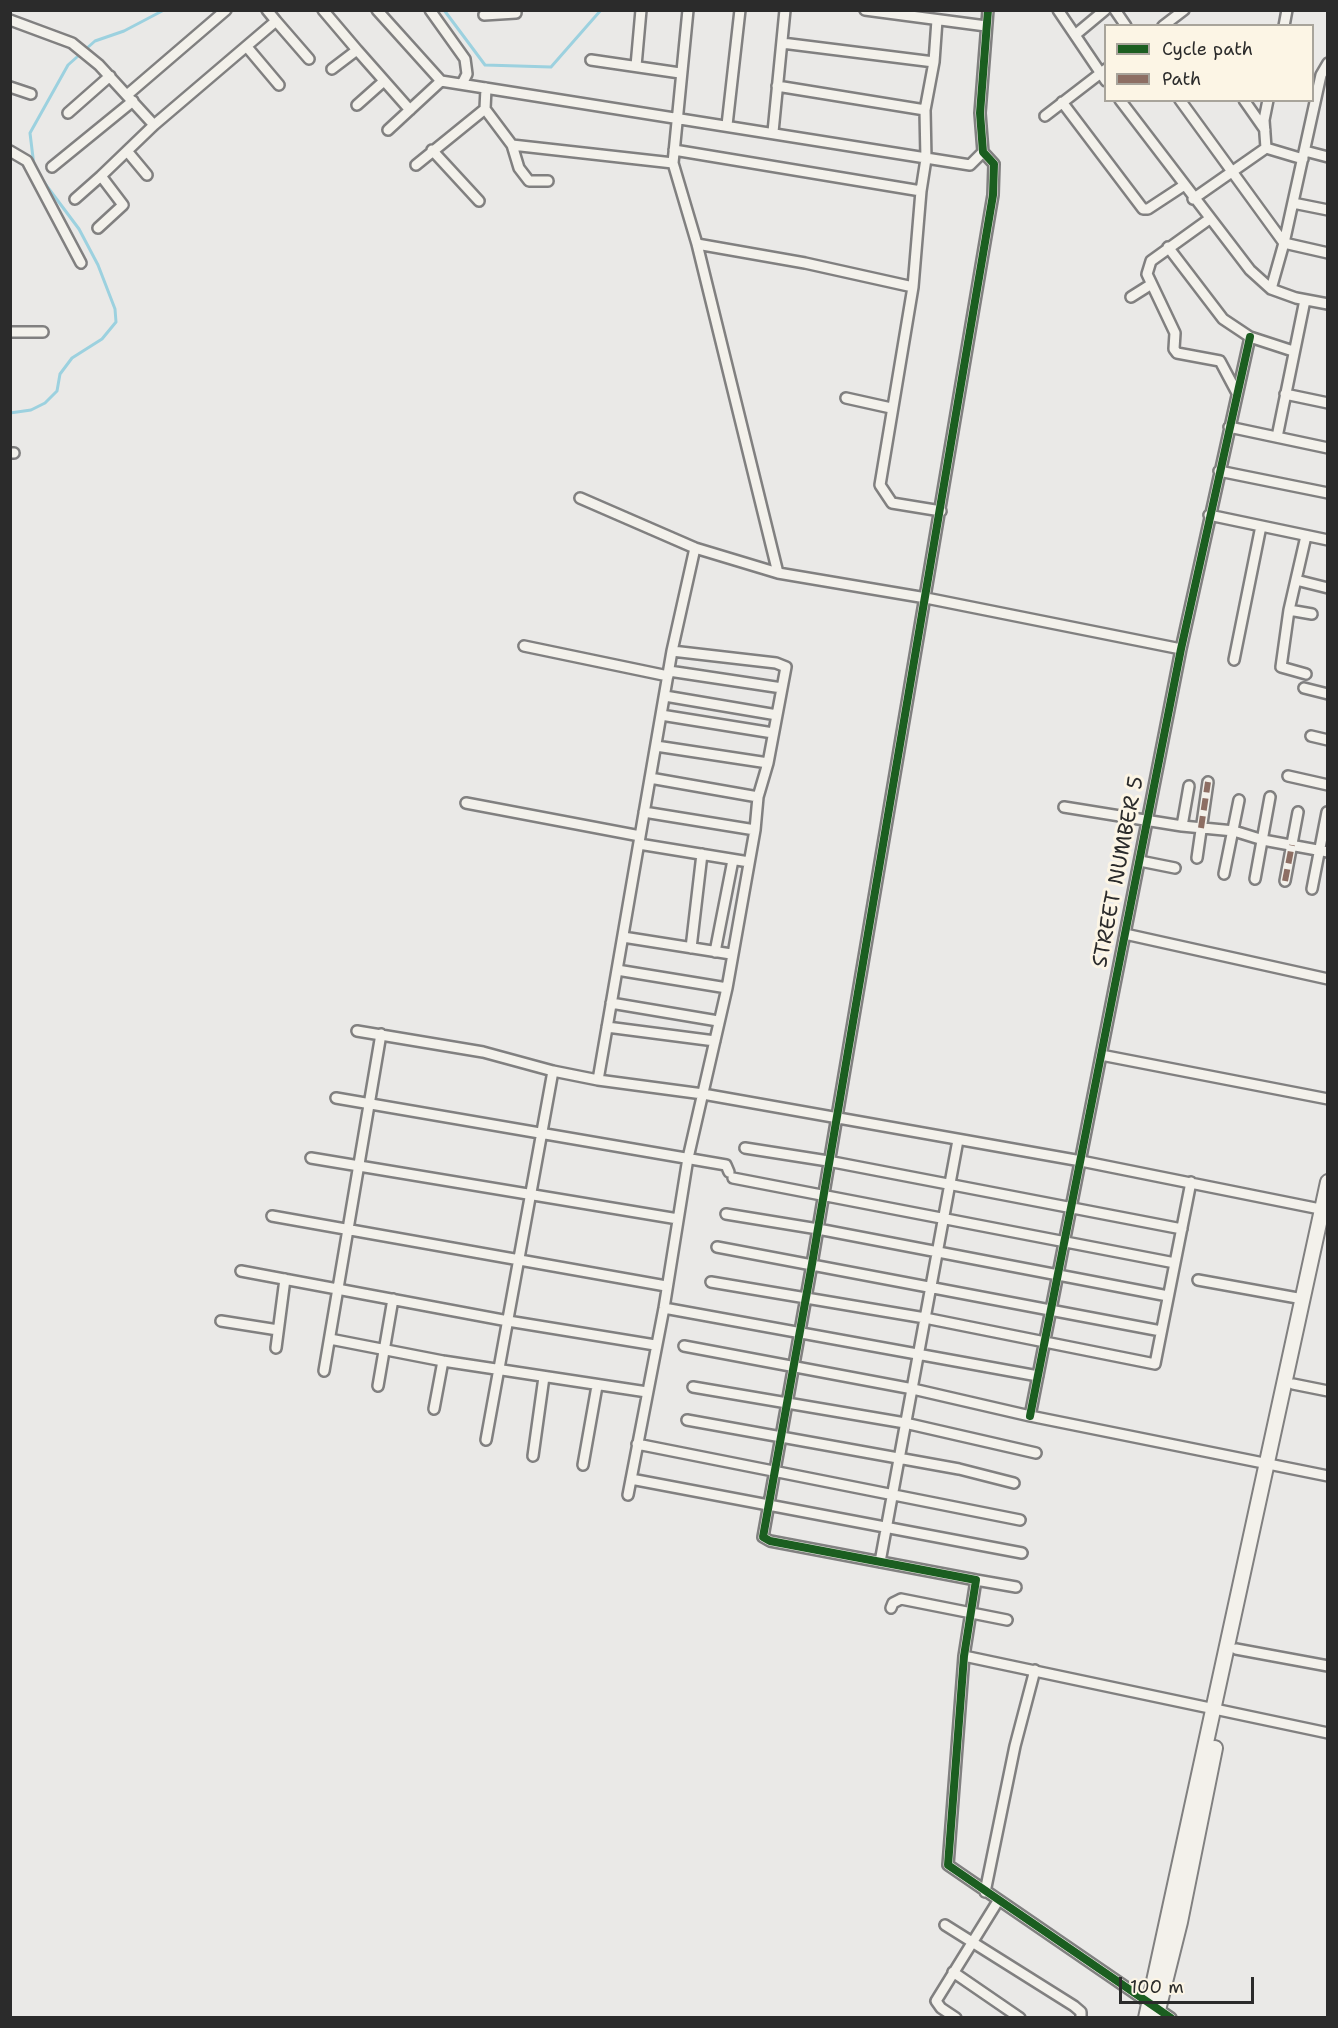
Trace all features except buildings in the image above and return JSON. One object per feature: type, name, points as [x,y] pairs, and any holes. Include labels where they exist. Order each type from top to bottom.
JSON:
[{"type":"street","points":[[52,167],[226,10]]},
{"type":"street","points":[[267,10],[309,60]]},
{"type":"street","points":[[323,10],[410,110]]},
{"type":"street","points":[[377,10],[441,81],[970,165],[983,152]]},
{"type":"street","points":[[430,10],[465,59],[467,74],[462,84]]},
{"type":"street","points":[[636,66],[641,10]]},
{"type":"street","points":[[688,10],[680,73],[673,163],[697,244],[778,573]]},
{"type":"street","points":[[727,125],[740,10]]},
{"type":"street","points":[[773,132],[785,10]]},
{"type":"street","points":[[865,10],[986,26]]},
{"type":"street","points":[[988,10],[980,113],[983,152],[994,164],[993,195],[941,512],[828,1161],[824,1196],[774,1470],[764,1539],[1016,1587]]},
{"type":"street","points":[[1045,116],[1104,75],[1058,10]]},
{"type":"street","points":[[1076,35],[1105,10]]},
{"type":"street","points":[[1115,10],[1125,24]]},
{"type":"street","points":[[1166,24],[1184,10]]},
{"type":"street","points":[[484,15],[516,14]]},
{"type":"street","points":[[10,20],[72,44],[99,65],[154,125]]},
{"type":"street","points":[[936,20],[934,62],[925,110],[926,159],[913,287],[891,408],[880,485],[892,503],[941,512]]},
{"type":"street","points":[[75,199],[154,125],[276,21]]},
{"type":"street","points":[[782,43],[934,62]]},
{"type":"street","points":[[247,47],[279,85]]},
{"type":"street","points":[[333,69],[357,50]]},
{"type":"street","points":[[591,60],[680,73]]},
{"type":"street","points":[[1271,289],[1284,243],[1323,70],[1328,63]]},
{"type":"street","points":[[68,113],[110,76]]},
{"type":"street","points":[[357,105],[384,81]]},
{"type":"street","points":[[388,130],[441,81]]},
{"type":"street","points":[[777,86],[925,110]]},
{"type":"street","points":[[10,87],[31,94]]},
{"type":"street","points":[[486,88],[485,109],[512,145],[519,168],[529,181],[548,181]]},
{"type":"street","points":[[1062,102],[1143,209],[1148,209],[1183,186]]},
{"type":"street","points":[[1121,102],[1209,220],[1250,270],[1271,289],[1305,300],[1328,304]]},
{"type":"street","points":[[1181,102],[1284,243],[1328,253]]},
{"type":"street","points":[[1245,102],[1265,130]]},
{"type":"street","points":[[1266,148],[1268,102]]},
{"type":"street","points":[[416,165],[485,109]]},
{"type":"street","points":[[512,145],[673,163]]},
{"type":"street","points":[[1193,199],[1266,148],[1328,157]]},
{"type":"street","points":[[432,150],[479,201]]},
{"type":"street","points":[[674,150],[921,191]]},
{"type":"street","points":[[10,151],[27,161],[81,263]]},
{"type":"street","points":[[127,151],[147,175]]},
{"type":"street","points":[[98,228],[123,205],[101,176]]},
{"type":"street","points":[[1293,203],[1328,210]]},
{"type":"street","points":[[1209,220],[1167,247],[1151,261],[1147,274],[1150,285],[1164,307],[1175,333],[1174,349],[1177,353],[1220,361],[1237,393]]},
{"type":"street","points":[[697,244],[805,263],[913,287]]},
{"type":"street","points":[[1167,247],[1223,319],[1250,337],[1293,351]]},
{"type":"street","points":[[1131,297],[1150,285]]},
{"type":"street","points":[[1277,437],[1305,300]]},
{"type":"street","points":[[10,333],[42,332]]},
{"type":"street","name":"STREET NUMBER 5","points":[[1030,1416],[1180,649],[1250,337]]},
{"type":"street","points":[[1285,394],[1328,403]]},
{"type":"street","points":[[846,399],[891,408]]},
{"type":"street","points":[[1229,427],[1328,448]]},
{"type":"street","points":[[1219,471],[1328,493]]},
{"type":"street","points":[[580,498],[695,548],[778,573],[926,598],[1180,649]]},
{"type":"street","points":[[1209,515],[1328,540]]},
{"type":"street","points":[[1234,660],[1262,526]]},
{"type":"street","points":[[1306,536],[1289,610],[1281,667],[1306,674]]},
{"type":"street","points":[[598,1080],[672,651],[695,548]]},
{"type":"street","points":[[1296,580],[1328,588]]},
{"type":"street","points":[[1289,610],[1312,614]]},
{"type":"street","points":[[524,645],[668,673],[782,688]]},
{"type":"street","points":[[628,1495],[688,1158],[727,988],[731,954],[755,830],[758,797],[768,763],[786,667],[776,663],[672,651]]},
{"type":"street","points":[[1304,688],[1328,694]]},
{"type":"street","points":[[665,696],[777,715]]},
{"type":"street","points":[[661,715],[773,734]]},
{"type":"street","points":[[1311,736],[1328,740]]},
{"type":"street","points":[[656,746],[768,763]]},
{"type":"street","points":[[1288,776],[1328,785]]},
{"type":"street","points":[[650,778],[758,797]]},
{"type":"street","points":[[1197,858],[1208,782]]},
{"type":"street","points":[[1182,826],[1189,786]]},
{"type":"street","points":[[1255,879],[1270,797]]},
{"type":"street","points":[[1224,874],[1239,800]]},
{"type":"street","points":[[466,802],[702,854],[749,862]]},
{"type":"street","points":[[1064,807],[1182,826],[1234,831],[1263,840],[1324,851]]},
{"type":"street","points":[[644,812],[755,830]]},
{"type":"street","points":[[1285,880],[1298,812]]},
{"type":"street","points":[[1312,889],[1324,851],[1327,812]]},
{"type":"street","points":[[691,948],[702,854]]},
{"type":"street","points":[[715,952],[732,860]]},
{"type":"street","points":[[1140,861],[1176,868]]},
{"type":"street","points":[[1125,934],[1328,979]]},
{"type":"street","points":[[623,937],[731,954]]},
{"type":"street","points":[[617,970],[727,988]]},
{"type":"street","points":[[611,1003],[718,1021]]},
{"type":"street","points":[[607,1027],[715,1041]]},
{"type":"street","points":[[357,1031],[483,1052],[553,1071],[598,1080],[703,1095],[1081,1161],[1324,1209]]},
{"type":"street","points":[[324,1371],[381,1034]]},
{"type":"street","points":[[1101,1055],[1328,1099]]},
{"type":"street","points":[[486,1440],[553,1071]]},
{"type":"street","points":[[336,1098],[726,1165],[731,1175],[824,1196],[1175,1263]]},
{"type":"street","points":[[880,1562],[958,1140]]},
{"type":"street","points":[[745,1148],[828,1161],[1182,1229]]},
{"type":"street","points":[[311,1158],[678,1219]]},
{"type":"street","points":[[711,1282],[925,1318],[1155,1364],[1191,1182]]},
{"type":"street","points":[[1218,1711],[1236,1649],[1303,1299],[1328,1182]]},
{"type":"street","points":[[726,1214],[818,1229],[1168,1296]]},
{"type":"street","points":[[272,1216],[666,1286]]},
{"type":"street","points":[[1146,2018],[1154,2009],[1272,1464],[1293,1384],[1328,1224]]},
{"type":"street","points":[[717,1247],[1161,1331]]},
{"type":"street","points":[[241,1271],[508,1321],[655,1345]]},
{"type":"street","points":[[276,1348],[285,1279]]},
{"type":"street","points":[[1198,1280],[1303,1299]]},
{"type":"street","points":[[378,1386],[393,1299]]},
{"type":"street","points":[[663,1308],[800,1331],[1038,1376]]},
{"type":"street","points":[[221,1321],[278,1330]]},
{"type":"street","points":[[330,1339],[443,1361],[647,1392]]},
{"type":"street","points":[[684,1346],[913,1389],[1030,1416],[1328,1476]]},
{"type":"street","points":[[434,1409],[443,1361]]},
{"type":"street","points":[[533,1456],[544,1377]]},
{"type":"street","points":[[1293,1384],[1328,1391]]},
{"type":"street","points":[[583,1465],[597,1386]]},
{"type":"street","points":[[693,1387],[906,1423],[1036,1453]]},
{"type":"street","points":[[687,1420],[959,1469],[1014,1483]]},
{"type":"street","points":[[638,1444],[1020,1520]]},
{"type":"street","points":[[631,1479],[1022,1553]]},
{"type":"street","points":[[976,1580],[964,1656],[948,1865],[1154,2009],[1171,2018]]},
{"type":"street","points":[[891,1608],[893,1603],[902,1599],[1007,1620]]},
{"type":"street","points":[[1236,1649],[1328,1666]]},
{"type":"street","points":[[964,1656],[1328,1733]]},
{"type":"street","points":[[985,1892],[1015,1746],[1035,1670]]},
{"type":"street","points":[[956,2018],[939,2013],[936,2001],[998,1901]]},
{"type":"street","points":[[945,1925],[970,1943],[1074,2006],[1081,2012],[1082,2018]]},
{"type":"street","points":[[953,1972],[1020,2018]]},
{"type":"waterway","points":[[34,166],[30,133],[68,65],[95,41],[124,31],[164,10]]},
{"type":"waterway","points":[[444,10],[485,65],[551,67],[601,10]]},
{"type":"waterway","points":[[10,413],[31,410],[45,403],[57,391],[60,374],[72,358],[102,339],[116,322],[115,309],[98,265],[79,229],[40,177]]},
{"type":"marked path","points":[[1201,828],[1208,782]]},
{"type":"marked path","points":[[1285,881],[1292,845]]},
{"type":"cycle path","points":[[988,10],[980,113],[983,152],[994,164],[993,195],[812,1264],[763,1537],[770,1541],[976,1580],[964,1656],[948,1865],[1171,2018]]},
{"type":"cycle path","points":[[1030,1416],[1181,649],[1250,337]]}]
